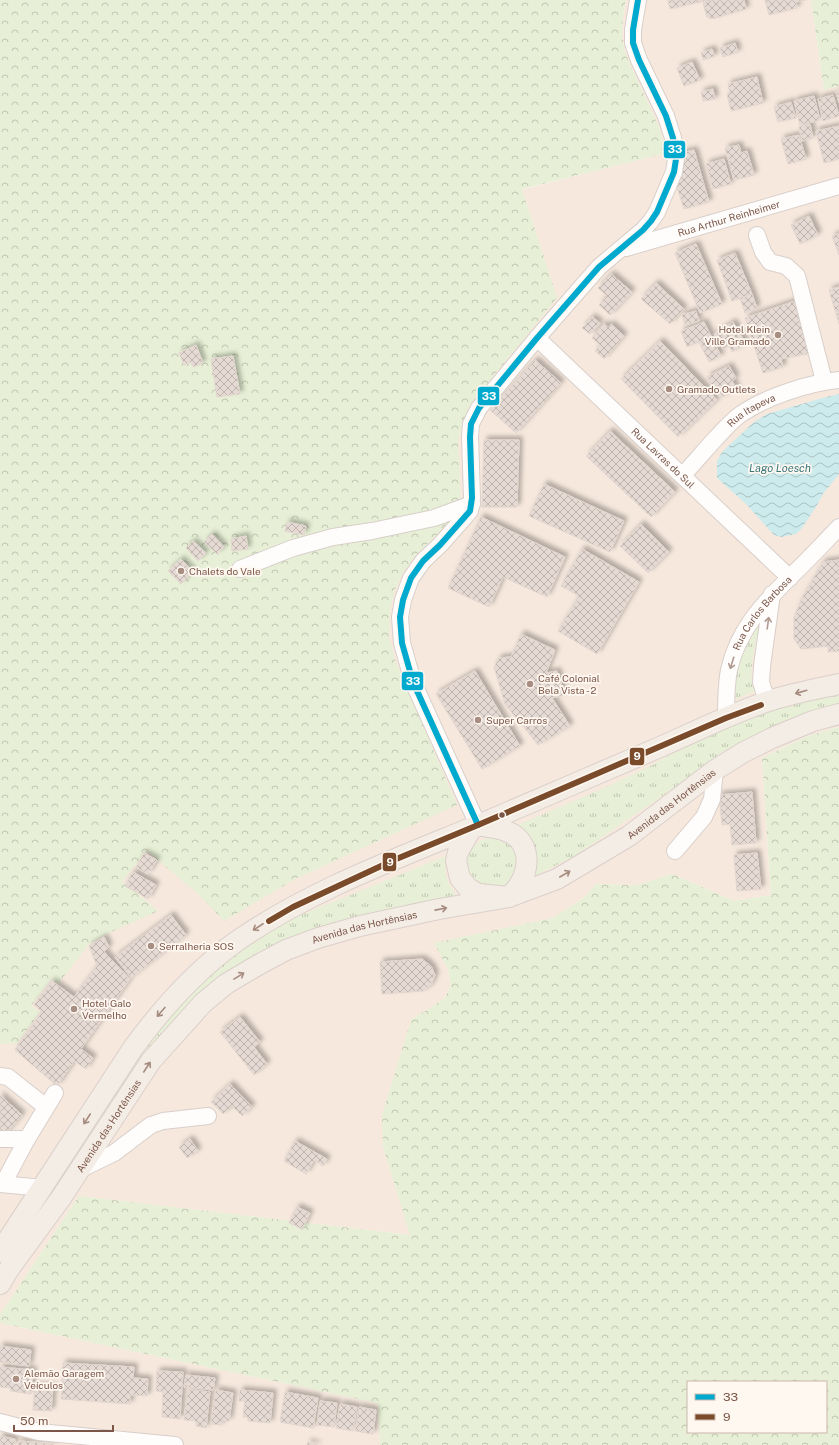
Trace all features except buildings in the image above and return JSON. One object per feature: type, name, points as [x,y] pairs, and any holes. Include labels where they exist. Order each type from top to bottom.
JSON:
[{"type":"main road","name":"Avenida das Hortênsias","points":[[3,1268],[43,1188],[133,1048],[152,1022],[181,989],[209,962],[262,925],[293,907],[394,860],[726,718],[771,701],[809,690],[839,684]]},
{"type":"main road","name":"Avenida das Hortênsias","points":[[3,1268],[61,1198],[151,1061],[203,1003],[226,984],[279,954],[318,938],[360,926],[509,897],[557,879],[629,836],[715,770],[744,752],[772,738],[813,721],[839,714]]},
{"type":"main road","points":[[478,825],[503,830],[513,834],[521,840],[526,851],[526,869],[519,886],[509,897],[478,894],[468,888],[460,878],[456,861],[458,852],[470,831],[478,825]]},
{"type":"street","points":[[478,825],[413,682],[402,643],[400,617],[403,600],[411,578],[423,561],[440,545],[470,511],[472,504],[471,424],[479,408],[599,267],[643,230],[658,212],[674,172],[676,159],[673,138],[666,116],[639,60],[633,43],[633,30],[638,0]]},
{"type":"street","name":"Rua Arthur Reinheimer","points":[[618,250],[839,186]]},
{"type":"street","points":[[757,235],[762,252],[770,262],[786,266],[797,276],[832,380]]},
{"type":"street","name":"Rua Lavras do Sul","points":[[537,338],[790,578]]},
{"type":"street","name":"Rua Itapeva","points":[[683,475],[740,415],[762,402],[783,394],[832,380]]},
{"type":"street","points":[[240,569],[293,548],[333,537],[372,531],[434,518],[472,504]]},
{"type":"street","name":"Rua Carlos Barbosa","points":[[726,718],[726,688],[736,649],[744,631],[772,594],[790,578],[839,527]]},
{"type":"street","points":[[771,701],[764,692],[761,682],[772,594]]},
{"type":"street","points":[[675,851],[704,818],[712,798],[715,770]]},
{"type":"street","points":[[0,1076],[8,1077],[46,1107]]},
{"type":"street","points":[[43,1188],[2,1184],[55,1093]]},
{"type":"street","points":[[79,1170],[114,1152],[157,1123],[208,1116]]},
{"type":"street","points":[[0,1139],[27,1139]]},
{"type":"street","points":[[0,1422],[39,1432],[175,1445]]},
{"type":"shaded area","points":[[626,0],[811,0],[824,90],[839,86],[839,727],[808,736],[762,758],[771,895],[734,901],[672,874],[637,885],[596,884],[584,898],[553,918],[435,943],[448,969],[451,986],[444,999],[411,1020],[383,1147],[411,1235],[79,1196],[0,1315],[0,323],[665,153],[659,127],[625,53],[622,35]]},
{"type":"shaded area","points":[[0,1323],[378,1403],[380,1445],[0,1445]]},
{"type":"green space","points":[[0,0],[626,0],[622,35],[625,53],[659,127],[666,153],[522,189],[557,298],[473,401],[463,421],[458,440],[461,504],[457,515],[419,552],[404,571],[395,589],[390,611],[389,636],[396,663],[457,805],[295,879],[224,921],[197,893],[147,851],[122,881],[158,911],[104,935],[88,945],[58,984],[51,979],[31,1006],[40,1012],[17,1043],[0,1044]]},
{"type":"green space","points":[[811,0],[839,0],[839,86],[824,90]]},
{"type":"green space","points":[[760,626],[754,650],[751,677],[755,691],[733,700],[736,670],[751,627]]},
{"type":"green space","points":[[839,692],[839,705],[713,761],[576,855],[529,879],[511,828],[602,789],[652,765],[688,745],[759,712]]},
{"type":"green space","points":[[839,727],[839,1445],[380,1445],[378,1403],[0,1323],[0,1315],[79,1196],[410,1235],[383,1147],[382,1115],[411,1020],[444,999],[451,986],[448,969],[434,943],[553,918],[584,898],[596,884],[637,885],[672,874],[734,901],[771,895],[762,758],[808,736]]},
{"type":"green space","points":[[497,838],[502,839],[510,845],[516,853],[516,873],[510,881],[502,887],[487,888],[482,887],[474,881],[468,873],[467,858],[468,853],[474,845],[482,839]]},
{"type":"green space","points":[[446,856],[445,869],[447,879],[452,889],[460,899],[393,911],[198,996],[164,1031],[146,1054],[55,1190],[54,1184],[159,1026],[217,966],[276,926]]},
{"type":"water","name":"Lago Loesch","points":[[839,394],[839,474],[823,494],[802,528],[796,534],[782,537],[774,535],[746,504],[717,478],[717,461],[722,452],[754,422],[767,414]]},
{"type":"transit line","name":"33","points":[[478,825],[413,682],[402,643],[400,617],[403,600],[411,578],[423,561],[440,545],[470,511],[472,498],[471,424],[479,408],[599,267],[643,230],[651,221],[657,212],[674,172],[676,159],[673,138],[666,116],[639,60],[633,43],[633,30],[638,0]]},
{"type":"transit line","name":"9","points":[[269,921],[293,907],[394,860],[726,718],[761,705]]},
{"type":"place","name":"Hotel Klein Ville Gramado","points":[[778,335]]},
{"type":"place","name":"Gramado Outlets","points":[[669,389]]},
{"type":"place","name":"Chalets do Vale","points":[[181,571]]},
{"type":"place","name":"Café Colonial Bela Vista - 2","points":[[530,684]]},
{"type":"place","name":"Super Carros","points":[[478,720]]},
{"type":"place","name":"Serralheria SOS","points":[[151,946]]},
{"type":"place","name":"Hotel Galo Vermelho","points":[[74,1009]]},
{"type":"place","name":"Alemão Garagem Veículos","points":[[16,1379]]}]
